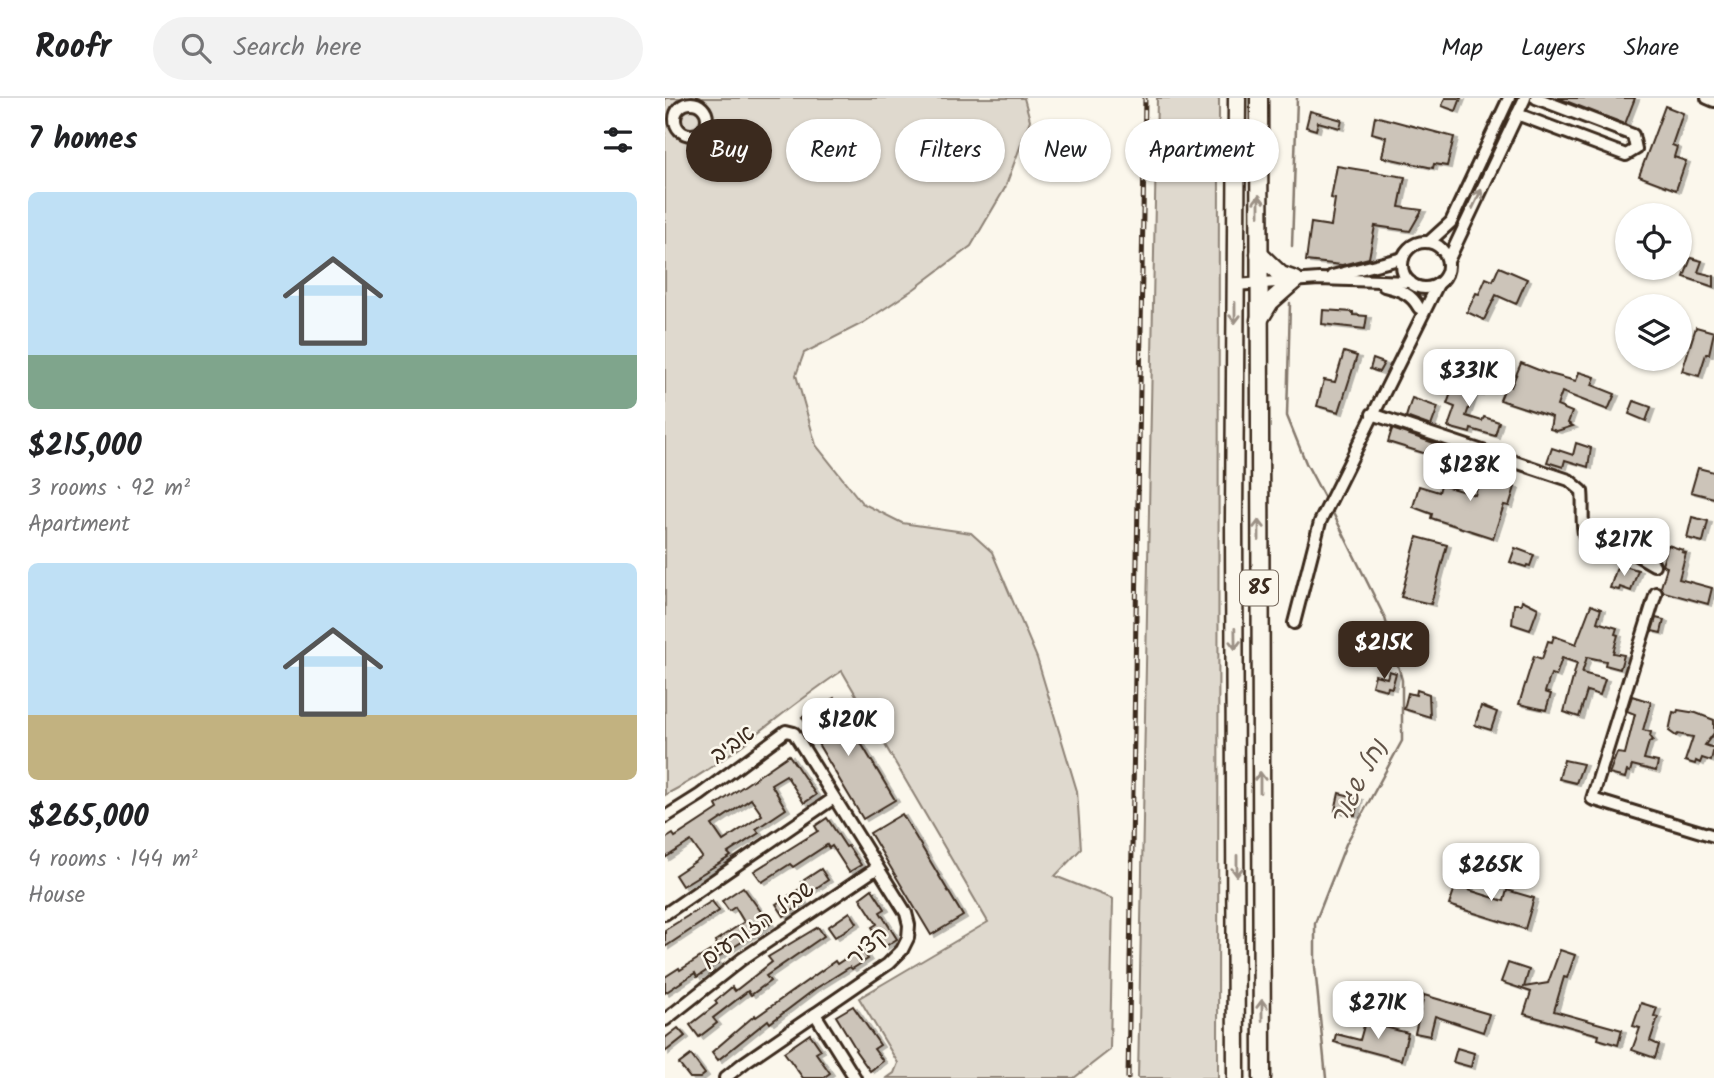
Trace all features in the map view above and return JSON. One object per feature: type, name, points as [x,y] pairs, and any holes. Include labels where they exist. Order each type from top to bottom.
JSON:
[{"type":"highway","name":"85","points":[[1236,1078],[1234,521],[1237,98]]},
{"type":"highway","name":"85","points":[[1259,98],[1262,1078]]},
{"type":"highway","points":[[1258,323],[1270,303],[1295,280],[1281,275],[1259,254]]},
{"type":"street","points":[[1419,323],[1415,285],[1403,273],[1403,258],[1412,246],[1429,242],[1451,222],[1509,98]]},
{"type":"street","points":[[1294,622],[1320,522],[1438,284],[1446,275],[1448,261],[1525,98]]},
{"type":"street","points":[[1517,114],[1626,155],[1636,149],[1633,135],[1536,98]]},
{"type":"street","points":[[1707,98],[1714,101]]},
{"type":"street","points":[[1429,242],[1441,248],[1448,261]]},
{"type":"street","points":[[1319,279],[1403,258]]},
{"type":"street","points":[[1235,285],[1319,279],[1357,280],[1428,288],[1438,284]]},
{"type":"street","points":[[1357,280],[1402,290],[1414,298],[1419,307]]},
{"type":"street","points":[[1372,414],[1569,481],[1581,491],[1584,506],[1583,535],[1587,542],[1636,554],[1645,562],[1654,565]]},
{"type":"street","points":[[1656,593],[1592,799],[1714,836]]},
{"type":"street","name":"אביב","points":[[665,817],[700,795],[786,731],[791,732]]},
{"type":"street","name":"קציר","points":[[725,1078],[888,964],[902,950],[908,938],[909,925],[903,906],[834,798],[798,735],[791,732]]},
{"type":"street","points":[[665,914],[834,798]]},
{"type":"street","name":"שביל הזורעים","points":[[665,1020],[742,960],[877,868]]},
{"type":"street","points":[[815,1014],[855,1078]]},
{"type":"shaded area","points":[[665,98],[1024,98],[1030,119],[1019,119],[1019,150],[1005,188],[971,246],[863,323],[804,353],[796,375],[816,445],[862,503],[902,523],[971,533],[992,552],[1037,658],[1077,791],[1081,849],[1055,876],[1113,899],[1110,1050],[1074,1078],[887,1078],[894,1073],[898,1063],[859,998],[988,922],[842,671],[733,752],[665,795]]},
{"type":"shaded area","points":[[1157,98],[1219,98],[1219,119],[1157,119]]},
{"type":"shaded area","points":[[1155,182],[1219,182],[1218,1078],[1138,1078]]},
{"type":"building","points":[[1445,98],[1461,98],[1456,111],[1442,106]]},
{"type":"building","points":[[1558,98],[1635,98],[1625,124]]},
{"type":"building","points":[[1665,106],[1683,113],[1672,145],[1677,147],[1674,157],[1686,161],[1676,190],[1639,176]]},
{"type":"building","points":[[1310,111],[1342,120],[1340,128],[1318,122],[1316,130],[1306,127]]},
{"type":"building","points":[[1375,116],[1454,137],[1447,166],[1434,164],[1433,168],[1382,157],[1386,137],[1372,133]]},
{"type":"building","points":[[1337,166],[1405,177],[1399,207],[1422,210],[1410,231],[1375,226],[1369,258],[1342,265],[1306,261],[1311,223],[1331,226],[1335,199],[1331,198]]},
{"type":"building","points":[[1692,258],[1702,261],[1698,272],[1714,276],[1714,287],[1692,280]]},
{"type":"building","points":[[1499,267],[1527,279],[1516,304],[1496,295],[1484,320],[1467,312],[1486,278],[1493,281]]},
{"type":"building","points":[[1323,310],[1367,316],[1365,329],[1322,324]]},
{"type":"building","points":[[1696,327],[1714,332],[1709,354],[1706,354],[1699,376],[1682,371],[1692,371],[1692,340]]},
{"type":"building","points":[[1344,352],[1357,356],[1339,412],[1317,406],[1324,380],[1335,382]]},
{"type":"building","points":[[1373,359],[1384,363],[1379,372],[1370,369]]},
{"type":"building","points":[[1436,359],[1453,365],[1445,386],[1429,380]]},
{"type":"building","points":[[1521,363],[1576,381],[1579,372],[1595,377],[1592,385],[1615,394],[1608,410],[1562,392],[1557,406],[1572,412],[1568,423],[1573,426],[1557,431],[1550,429],[1552,417],[1500,400],[1506,385],[1511,387]]},
{"type":"building","points":[[1467,374],[1484,380],[1479,394],[1474,393],[1466,416],[1482,421],[1484,417],[1499,422],[1495,436],[1471,429],[1470,433],[1448,427],[1455,407],[1447,404],[1452,390],[1460,393]]},
{"type":"building","points":[[1412,398],[1438,407],[1431,426],[1406,417]]},
{"type":"building","points":[[1634,401],[1651,407],[1646,421],[1629,414]]},
{"type":"building","points":[[1392,429],[1452,449],[1449,461],[1388,442]]},
{"type":"building","points":[[1576,443],[1591,448],[1588,467],[1565,460],[1563,467],[1547,462],[1552,448],[1573,455]]},
{"type":"building","points":[[1484,466],[1511,474],[1507,485],[1515,487],[1509,506],[1504,505],[1493,538],[1431,518],[1432,514],[1413,507],[1419,486],[1439,492],[1441,485],[1475,495]]},
{"type":"building","points":[[1698,468],[1714,472],[1714,498],[1691,492]]},
{"type":"building","points":[[1692,517],[1708,521],[1703,542],[1687,538]]},
{"type":"building","points":[[1417,537],[1447,545],[1431,604],[1401,597]]},
{"type":"building","points":[[1668,545],[1686,553],[1679,579],[1712,588],[1708,604],[1664,592],[1661,587],[1667,567],[1662,565]]},
{"type":"building","points":[[1515,548],[1534,555],[1530,566],[1510,562]]},
{"type":"building","points":[[1618,564],[1638,570],[1631,591],[1620,587],[1619,590],[1610,588]]},
{"type":"building","points":[[1522,600],[1538,608],[1530,630],[1512,624],[1514,604],[1521,604]]},
{"type":"building","points":[[1591,605],[1601,609],[1597,622],[1617,628],[1613,653],[1624,655],[1620,669],[1605,665],[1606,661],[1587,657],[1582,673],[1605,679],[1600,695],[1587,691],[1579,717],[1564,712],[1577,663],[1562,658],[1556,676],[1551,674],[1545,692],[1551,694],[1546,710],[1519,704],[1534,656],[1542,659],[1548,641],[1552,642],[1554,636],[1576,644]]},
{"type":"building","points":[[1656,618],[1664,620],[1661,633],[1652,631]]},
{"type":"building","points":[[1389,671],[1396,673],[1392,688],[1388,687],[1387,690],[1372,686],[1375,675],[1387,678]]},
{"type":"building","points":[[1417,690],[1429,694],[1430,717],[1404,709],[1408,693],[1416,695]]},
{"type":"building","points":[[1632,696],[1651,702],[1643,730],[1651,732],[1653,740],[1649,742],[1644,759],[1658,762],[1656,771],[1632,765],[1625,778],[1609,774],[1617,753],[1625,754],[1635,714],[1627,711]]},
{"type":"building","points":[[834,698],[895,800],[863,819],[802,717]]},
{"type":"building","points":[[1481,706],[1497,712],[1491,730],[1475,725]]},
{"type":"building","points":[[1678,710],[1714,720],[1714,733],[1705,745],[1714,748],[1711,761],[1702,758],[1700,763],[1696,761],[1695,764],[1685,761],[1693,737],[1678,734],[1676,736],[1669,731],[1673,712],[1677,713]]},
{"type":"building","points":[[789,755],[816,795],[804,803],[786,775],[771,784],[786,809],[756,829],[759,833],[728,853],[731,856],[682,886],[675,875],[702,857],[691,841],[665,858],[665,839],[673,834],[675,837],[718,809],[716,805]],"holes":[[[751,799],[762,815],[723,841],[712,825]]]},
{"type":"building","points":[[1564,760],[1583,764],[1576,783],[1559,779]]},
{"type":"building","points":[[1339,793],[1359,798],[1355,815],[1335,811]]},
{"type":"building","points":[[902,814],[963,916],[931,935],[870,833]]},
{"type":"building","points":[[827,818],[861,865],[849,872],[832,846],[829,848],[827,845],[793,867],[790,864],[762,882],[754,871],[818,831],[815,826]]},
{"type":"building","points":[[1462,867],[1475,871],[1469,890],[1504,901],[1507,890],[1534,898],[1525,929],[1449,905]]},
{"type":"building","points":[[821,869],[828,880],[801,898],[804,903],[784,916],[776,904],[804,886],[801,882]]},
{"type":"building","points":[[743,887],[770,924],[715,959],[718,963],[697,977],[695,973],[665,993],[665,977],[718,946],[715,941],[744,922],[735,907],[729,911],[722,901]]},
{"type":"building","points":[[872,889],[885,909],[880,912],[897,939],[884,947],[872,927],[877,924],[860,898]]},
{"type":"building","points":[[712,901],[719,911],[665,947],[665,930]]},
{"type":"building","points":[[850,912],[857,923],[835,937],[828,927]]},
{"type":"building","points":[[818,927],[824,936],[766,976],[770,981],[751,995],[748,991],[713,1018],[717,1023],[699,1037],[690,1025],[717,1004],[715,1001],[732,987],[735,991],[772,962],[768,957]]},
{"type":"building","points":[[861,948],[868,959],[815,989],[770,1023],[768,1020],[718,1060],[712,1052],[755,1015],[756,1017],[835,961],[837,964]]},
{"type":"building","points":[[1560,950],[1575,955],[1567,978],[1564,977],[1554,1011],[1622,1030],[1618,1045],[1598,1039],[1599,1035],[1524,1014],[1531,992],[1501,982],[1508,963],[1529,970],[1524,987],[1548,983]]},
{"type":"building","points":[[1424,995],[1489,1014],[1483,1032],[1435,1016],[1430,1036],[1415,1033]]},
{"type":"building","points":[[1641,1003],[1657,1008],[1654,1016],[1658,1017],[1650,1041],[1659,1045],[1655,1058],[1632,1050],[1640,1028],[1633,1026]]},
{"type":"building","points":[[853,1006],[880,1045],[874,1049],[883,1061],[870,1071],[836,1016]]},
{"type":"building","points":[[1365,1022],[1408,1033],[1401,1060],[1334,1042],[1336,1034],[1360,1040]]},
{"type":"building","points":[[678,1028],[685,1036],[665,1052],[665,1038]]},
{"type":"building","points":[[810,1034],[821,1050],[816,1053],[830,1073],[823,1078],[803,1078],[784,1052]]},
{"type":"building","points":[[1457,1048],[1474,1053],[1471,1067],[1453,1062]]},
{"type":"building","points":[[691,1055],[705,1074],[700,1078],[690,1078],[679,1064]]},
{"type":"waterway","name":"נחל שגור","points":[[1292,246],[1297,98]]},
{"type":"waterway","name":"נחל שגור","points":[[1290,303],[1287,416],[1306,463],[1324,497]]},
{"type":"waterway","name":"נחל שגור","points":[[1326,1078],[1315,967],[1315,923],[1346,844],[1402,741],[1402,680],[1385,618],[1333,513]]},
{"type":"railway","points":[[1128,1078],[1145,98]]}]
